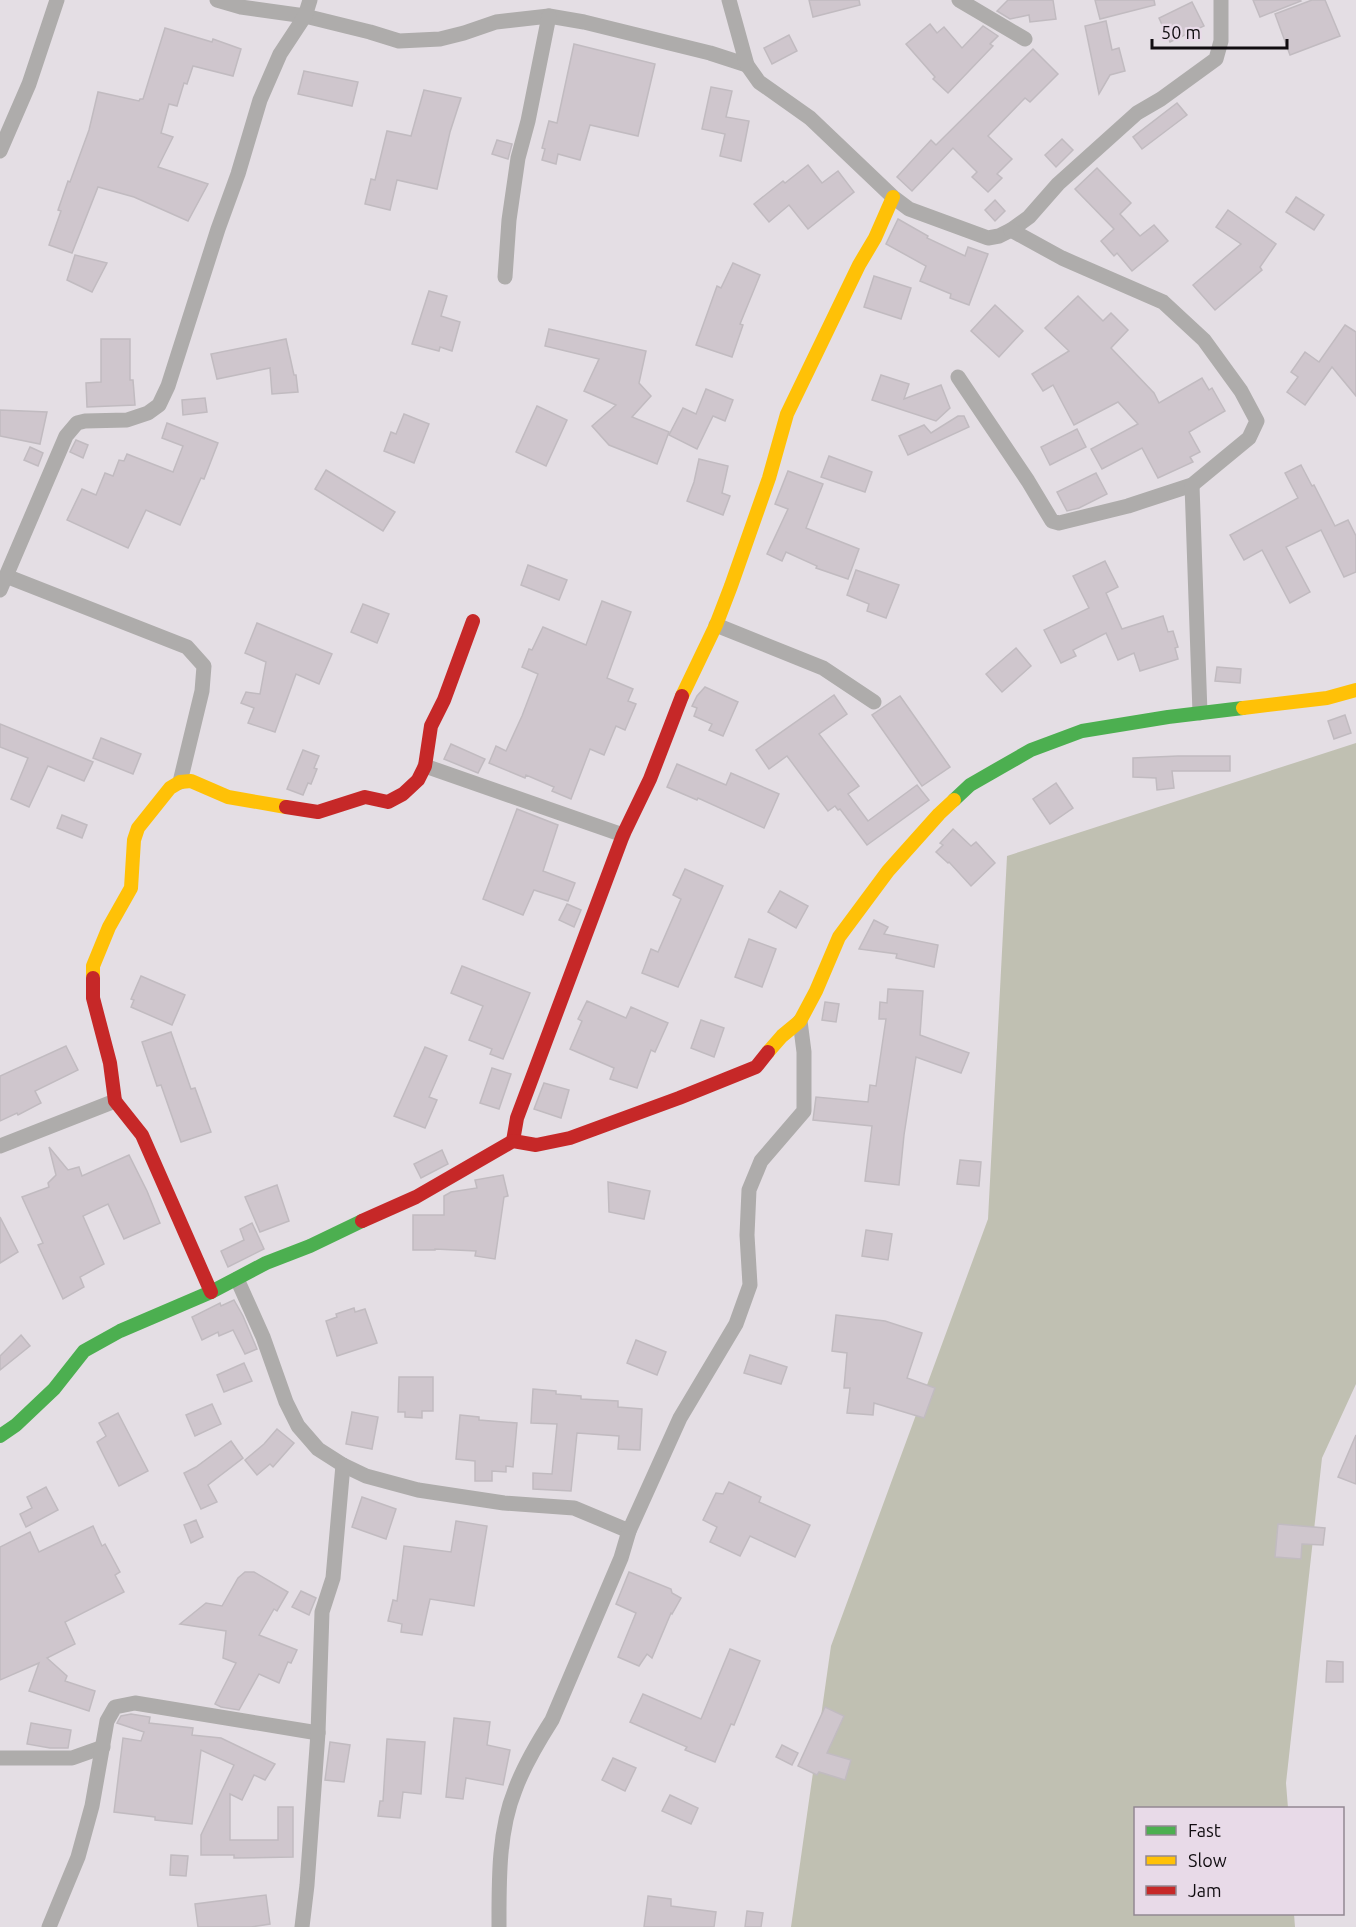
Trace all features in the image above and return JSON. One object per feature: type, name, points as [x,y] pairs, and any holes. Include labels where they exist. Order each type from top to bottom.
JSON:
[{"type":"street","points":[[0,151],[29,84],[57,0]]},
{"type":"street","points":[[217,0],[241,7],[305,16],[399,41],[416,42],[464,33],[496,21],[549,16],[584,21],[710,53],[747,65]]},
{"type":"street","points":[[180,782],[202,691],[204,666],[187,647],[3,583],[66,436],[77,423],[127,420],[148,413],[159,405],[168,386],[238,174],[260,99],[280,54],[305,16],[310,0]]},
{"type":"street","points":[[729,0],[747,65],[759,82],[810,118],[893,197],[909,209],[988,238],[1011,230],[1029,217],[1058,184],[1137,113],[1161,99],[1216,59],[1221,41],[1221,0]]},
{"type":"street","points":[[959,0],[1025,39]]},
{"type":"street","points":[[505,277],[509,220],[518,158],[528,121],[549,16]]},
{"type":"street","points":[[513,1141],[517,1118],[623,835],[650,779],[686,687],[716,625],[769,478],[786,414],[859,265],[875,238],[893,197]]},
{"type":"street","points":[[958,376],[1052,521],[1059,523],[1085,518],[1192,485],[1250,438],[1257,421],[1241,391],[1204,340],[1162,302],[1062,258],[1011,230]]},
{"type":"street","points":[[1192,485],[1200,712]]},
{"type":"street","points":[[211,1292],[142,1135],[115,1101],[110,1063],[93,998],[93,966],[100,945],[131,888],[134,840],[138,828],[170,788],[180,782],[191,781],[228,797],[318,812],[365,797],[388,802],[403,794],[418,780],[424,766],[431,726],[444,700],[473,621]]},
{"type":"street","points":[[716,625],[823,668],[874,702]]},
{"type":"street","points":[[0,1436],[16,1425],[54,1389],[84,1351],[120,1331],[211,1292],[266,1263],[310,1246],[340,1230],[416,1197],[513,1141],[536,1145],[570,1138],[756,1067],[782,1036],[800,1021],[816,991],[839,937],[888,871],[939,814],[970,785],[1031,750],[1082,731],[1200,712],[1327,698],[1356,690]]},
{"type":"street","points":[[424,766],[623,835]]},
{"type":"street","points":[[499,1927],[500,1868],[505,1826],[514,1791],[537,1744],[552,1720],[621,1558],[629,1531],[680,1419],[736,1324],[750,1285],[747,1235],[748,1190],[761,1161],[804,1111],[804,1052],[800,1021]]},
{"type":"street","points":[[0,1146],[115,1101]]},
{"type":"street","points":[[237,1279],[263,1337],[286,1402],[298,1426],[318,1449],[366,1476],[418,1490],[504,1503],[574,1508],[629,1531]]},
{"type":"street","points":[[302,1927],[318,1733],[322,1612],[333,1578],[343,1465]]},
{"type":"street","points":[[49,1927],[78,1857],[92,1806],[107,1721],[115,1707],[135,1703],[318,1733]]},
{"type":"street","points":[[0,1758],[72,1758],[103,1747]]},
{"type":"shaded area","points":[[1356,743],[1356,1384],[1322,1458],[1286,1783],[1288,1807],[1134,1807],[1134,1915],[1294,1915],[1295,1927],[791,1927],[831,1646],[988,1219],[1007,856]]},
{"type":"building","points":[[809,0],[859,0],[860,5],[813,17]]},
{"type":"building","points":[[1008,0],[1053,0],[1056,19],[1030,22],[1029,15],[1010,19],[997,11]]},
{"type":"building","points":[[1095,0],[1154,0],[1155,5],[1100,19]]},
{"type":"building","points":[[1253,0],[1300,0],[1301,1],[1260,17]]},
{"type":"building","points":[[1312,0],[1325,0],[1340,36],[1290,55],[1275,14]]},
{"type":"building","points":[[1192,2],[1204,26],[1170,42],[1159,18]]},
{"type":"building","points":[[1106,21],[1112,50],[1119,48],[1125,71],[1110,75],[1099,94],[1085,26]]},
{"type":"building","points":[[930,24],[937,33],[944,27],[962,48],[983,26],[998,36],[990,44],[993,46],[948,93],[933,79],[935,77],[906,44]]},
{"type":"building","points":[[165,28],[212,42],[213,39],[241,49],[233,76],[193,66],[187,84],[184,83],[177,106],[169,104],[161,133],[173,137],[158,167],[208,184],[188,221],[134,197],[98,187],[72,253],[49,245],[61,211],[58,210],[68,181],[70,182],[89,130],[98,92],[139,101],[143,99]]},
{"type":"building","points":[[789,35],[797,51],[772,64],[764,48]]},
{"type":"building","points":[[574,44],[655,64],[638,136],[590,125],[580,160],[558,154],[556,164],[542,160],[545,149],[542,148],[549,121],[557,123]]},
{"type":"building","points":[[1033,49],[1058,74],[1030,102],[1025,98],[988,136],[1012,159],[997,174],[1002,178],[988,192],[972,177],[977,172],[953,148],[912,191],[897,177],[931,140],[936,145]]},
{"type":"building","points":[[304,71],[358,82],[352,106],[298,94]]},
{"type":"building","points":[[711,87],[732,91],[726,117],[749,121],[741,161],[720,156],[725,134],[702,129]]},
{"type":"building","points":[[424,90],[461,98],[450,132],[437,189],[397,180],[390,210],[365,204],[371,179],[375,180],[387,131],[411,136]]},
{"type":"building","points":[[1177,103],[1187,115],[1142,149],[1133,137]]},
{"type":"building","points":[[1062,139],[1073,150],[1056,167],[1045,155]]},
{"type":"building","points":[[497,140],[512,144],[508,159],[492,154]]},
{"type":"building","points":[[808,165],[822,183],[838,171],[854,192],[808,229],[789,205],[769,222],[754,204]]},
{"type":"building","points":[[1097,168],[1131,203],[1120,214],[1140,236],[1154,225],[1168,241],[1132,271],[1117,253],[1114,256],[1101,241],[1114,229],[1075,189]]},
{"type":"building","points":[[1296,197],[1324,215],[1314,230],[1286,212]]},
{"type":"building","points":[[995,200],[1005,211],[995,221],[985,210]]},
{"type":"building","points":[[1228,210],[1276,244],[1260,267],[1262,270],[1215,310],[1193,285],[1241,244],[1216,227]]},
{"type":"building","points":[[898,219],[928,236],[927,238],[965,256],[968,247],[988,254],[969,305],[950,298],[951,294],[920,281],[926,266],[886,244]]},
{"type":"building","points":[[75,255],[107,263],[92,292],[67,280]]},
{"type":"building","points":[[733,263],[760,275],[740,324],[743,325],[732,357],[696,345],[717,286],[721,288]]},
{"type":"building","points":[[874,276],[911,288],[901,319],[864,307]]},
{"type":"building","points":[[429,291],[447,296],[441,316],[460,322],[452,351],[440,347],[439,351],[412,344]]},
{"type":"building","points":[[1078,296],[1103,321],[1111,313],[1128,330],[1111,348],[1154,393],[1159,403],[1202,378],[1209,390],[1212,388],[1225,411],[1189,432],[1200,452],[1190,457],[1193,462],[1158,478],[1142,448],[1102,469],[1091,449],[1138,424],[1118,402],[1074,425],[1053,385],[1043,391],[1032,374],[1069,351],[1045,328]]},
{"type":"building","points":[[995,305],[1023,331],[999,357],[971,331]]},
{"type":"building","points":[[1345,325],[1356,332],[1356,396],[1332,367],[1305,405],[1287,392],[1298,377],[1291,372],[1305,352],[1319,362]]},
{"type":"building","points":[[549,329],[646,351],[639,383],[651,396],[632,417],[669,432],[657,464],[609,445],[592,426],[616,405],[584,391],[599,359],[545,346]]},
{"type":"building","points":[[101,339],[130,339],[130,380],[133,380],[135,405],[87,407],[86,383],[101,382]]},
{"type":"building","points":[[286,339],[294,375],[296,375],[298,392],[272,394],[270,368],[217,379],[211,354]]},
{"type":"building","points":[[881,375],[909,384],[904,399],[941,385],[950,408],[936,421],[872,400]]},
{"type":"building","points":[[706,389],[733,400],[725,421],[713,416],[697,449],[669,435],[683,408],[696,414]]},
{"type":"building","points":[[205,398],[207,412],[183,415],[182,400]]},
{"type":"building","points":[[537,406],[567,420],[546,466],[516,452]]},
{"type":"building","points":[[0,410],[47,412],[40,444],[0,436]]},
{"type":"building","points":[[404,414],[429,424],[414,463],[384,451],[391,432],[396,434]]},
{"type":"building","points":[[958,416],[964,416],[969,427],[908,455],[899,436],[924,425],[931,433]]},
{"type":"building","points":[[167,423],[218,443],[204,479],[201,478],[180,525],[146,510],[128,548],[67,520],[82,489],[96,495],[105,473],[113,476],[119,460],[124,461],[127,454],[173,472],[183,446],[162,438]]},
{"type":"building","points":[[1077,429],[1086,447],[1050,465],[1041,447]]},
{"type":"building","points":[[76,440],[88,445],[83,458],[70,452]]},
{"type":"building","points":[[30,447],[43,453],[38,466],[24,460]]},
{"type":"building","points":[[829,456],[872,472],[865,492],[821,477]]},
{"type":"building","points":[[699,459],[728,466],[722,493],[730,496],[723,515],[687,501]]},
{"type":"building","points":[[1301,465],[1335,526],[1348,520],[1356,536],[1356,572],[1344,577],[1321,530],[1286,547],[1310,592],[1290,603],[1262,550],[1244,560],[1230,535],[1298,498],[1285,473]]},
{"type":"building","points":[[326,470],[395,512],[383,531],[315,489]]},
{"type":"building","points":[[788,471],[823,484],[806,528],[859,549],[848,579],[816,568],[817,566],[786,552],[782,561],[767,554],[788,509],[775,504]]},
{"type":"building","points":[[1096,473],[1107,494],[1079,508],[1067,511],[1057,492]]},
{"type":"building","points":[[1105,561],[1118,587],[1106,593],[1122,629],[1163,616],[1168,632],[1173,631],[1178,647],[1175,648],[1178,659],[1140,671],[1134,653],[1118,660],[1106,633],[1073,650],[1076,656],[1061,663],[1044,630],[1089,608],[1073,576]]},
{"type":"building","points":[[528,565],[567,580],[559,600],[521,585]]},
{"type":"building","points":[[856,570],[899,585],[886,618],[867,611],[869,604],[847,595]]},
{"type":"building","points":[[602,601],[631,612],[607,678],[633,689],[628,701],[636,704],[625,730],[616,726],[604,755],[590,749],[571,799],[552,791],[554,787],[489,763],[496,746],[506,751],[522,716],[538,674],[522,667],[529,649],[532,650],[543,627],[586,645]]},
{"type":"building","points":[[363,604],[389,614],[377,643],[351,632]]},
{"type":"building","points":[[257,623],[332,654],[319,684],[296,674],[275,732],[248,723],[254,708],[241,703],[246,692],[260,694],[266,662],[245,653]]},
{"type":"building","points":[[1016,648],[1031,666],[1002,692],[986,674]]},
{"type":"building","points":[[1217,667],[1241,669],[1240,683],[1215,681]]},
{"type":"building","points":[[705,687],[738,702],[723,736],[709,730],[712,724],[694,716],[697,708],[692,706]]},
{"type":"building","points":[[834,695],[847,714],[819,734],[859,786],[848,794],[868,821],[917,785],[929,800],[867,845],[840,809],[838,810],[835,806],[828,811],[787,756],[769,769],[756,750]]},
{"type":"building","points":[[900,696],[950,767],[922,786],[872,715]]},
{"type":"building","points":[[1345,715],[1351,733],[1334,739],[1328,721]]},
{"type":"building","points":[[0,724],[93,762],[84,781],[48,766],[29,807],[11,799],[28,758],[0,747]]},
{"type":"building","points":[[101,738],[141,754],[133,774],[93,758]]},
{"type":"building","points":[[451,744],[485,759],[478,773],[444,759]]},
{"type":"building","points":[[303,750],[319,756],[311,784],[308,783],[303,795],[287,789]]},
{"type":"building","points":[[1230,756],[1230,771],[1172,771],[1174,788],[1157,790],[1156,778],[1133,777],[1133,758]]},
{"type":"building","points":[[677,764],[726,785],[731,773],[779,794],[764,828],[698,798],[697,800],[667,787]]},
{"type":"building","points":[[1056,783],[1073,808],[1050,824],[1033,799]]},
{"type":"building","points":[[517,809],[558,825],[543,871],[575,883],[568,901],[534,890],[523,915],[483,899]]},
{"type":"building","points":[[62,815],[87,825],[82,838],[57,828]]},
{"type":"building","points":[[953,829],[971,846],[976,842],[995,863],[971,886],[949,862],[936,852],[943,845],[940,843]]},
{"type":"building","points":[[685,869],[723,886],[678,987],[642,973],[651,949],[658,952],[681,899],[673,895]]},
{"type":"building","points":[[780,891],[808,906],[796,928],[768,912]]},
{"type":"building","points":[[567,904],[581,910],[574,927],[559,920]]},
{"type":"building","points":[[874,920],[888,927],[884,934],[938,945],[934,967],[896,958],[897,954],[859,949]]},
{"type":"building","points":[[749,939],[776,949],[762,987],[735,977]]},
{"type":"building","points":[[462,966],[530,993],[503,1059],[490,1054],[492,1049],[469,1040],[483,1006],[451,993]]},
{"type":"building","points":[[141,976],[185,995],[172,1025],[131,1007],[134,1000],[131,999]]},
{"type":"building","points":[[888,989],[923,991],[920,1035],[969,1053],[961,1073],[916,1057],[899,1185],[865,1181],[872,1126],[813,1120],[816,1097],[868,1102],[870,1085],[876,1086],[886,1019],[879,1019],[880,1002],[887,1003]]},
{"type":"building","points":[[587,1001],[626,1018],[631,1007],[668,1023],[655,1052],[651,1050],[637,1088],[610,1079],[614,1068],[570,1049],[582,1021],[578,1019]]},
{"type":"building","points":[[825,1002],[839,1004],[836,1022],[822,1020]]},
{"type":"building","points":[[701,1020],[724,1028],[714,1057],[691,1048]]},
{"type":"building","points":[[171,1032],[191,1089],[195,1088],[211,1132],[181,1142],[161,1085],[157,1086],[142,1042]]},
{"type":"building","points":[[66,1046],[78,1070],[35,1091],[41,1103],[0,1121],[0,1076]]},
{"type":"building","points":[[425,1047],[447,1056],[429,1097],[437,1100],[425,1128],[394,1116]]},
{"type":"building","points":[[492,1068],[511,1074],[499,1109],[480,1103]]},
{"type":"building","points":[[544,1083],[569,1090],[561,1118],[534,1109]]},
{"type":"building","points":[[49,1147],[68,1170],[79,1167],[82,1176],[129,1155],[160,1223],[124,1239],[108,1204],[83,1216],[104,1264],[80,1277],[84,1287],[63,1299],[38,1245],[43,1243],[22,1197],[49,1187],[48,1183],[56,1175]]},
{"type":"building","points":[[442,1150],[448,1164],[421,1178],[414,1164]]},
{"type":"building","points":[[960,1160],[981,1162],[979,1186],[957,1184]]},
{"type":"building","points":[[503,1175],[508,1196],[504,1197],[495,1259],[475,1256],[476,1251],[413,1250],[413,1215],[444,1215],[444,1196],[451,1192],[477,1188],[475,1180]]},
{"type":"building","points":[[608,1182],[650,1191],[644,1219],[609,1212]]},
{"type":"building","points":[[277,1185],[289,1221],[260,1232],[245,1197]]},
{"type":"building","points":[[0,1217],[18,1252],[0,1263]]},
{"type":"building","points":[[252,1223],[264,1249],[228,1267],[221,1251],[244,1240],[240,1229]]},
{"type":"building","points":[[866,1230],[892,1234],[888,1260],[862,1256]]},
{"type":"building","points":[[234,1300],[257,1349],[245,1354],[233,1330],[219,1336],[218,1332],[202,1340],[192,1317],[220,1303],[221,1306]]},
{"type":"building","points":[[354,1308],[355,1312],[365,1309],[377,1343],[337,1356],[326,1321],[337,1317],[336,1314]]},
{"type":"building","points":[[836,1315],[885,1321],[922,1333],[907,1378],[935,1388],[924,1418],[874,1403],[873,1415],[847,1413],[850,1388],[844,1388],[847,1353],[832,1351]]},
{"type":"building","points":[[21,1335],[30,1346],[0,1370],[0,1356]]},
{"type":"building","points":[[636,1340],[666,1352],[657,1375],[627,1363]]},
{"type":"building","points":[[750,1355],[787,1367],[781,1384],[744,1373]]},
{"type":"building","points":[[244,1363],[252,1381],[224,1392],[217,1375]]},
{"type":"building","points":[[399,1377],[433,1377],[433,1411],[422,1411],[422,1418],[405,1417],[405,1412],[398,1412]]},
{"type":"building","points":[[533,1389],[581,1396],[581,1399],[618,1401],[618,1407],[642,1409],[640,1450],[618,1449],[619,1436],[577,1433],[571,1491],[533,1489],[533,1473],[552,1474],[557,1424],[531,1423]]},
{"type":"building","points":[[212,1404],[221,1424],[195,1436],[186,1415]]},
{"type":"building","points":[[352,1412],[378,1417],[372,1449],[346,1444]]},
{"type":"building","points":[[118,1413],[148,1471],[119,1486],[97,1442],[106,1436],[99,1423]]},
{"type":"building","points":[[460,1415],[479,1417],[479,1420],[517,1423],[513,1467],[506,1466],[506,1472],[492,1471],[492,1481],[475,1481],[475,1461],[456,1459]]},
{"type":"building","points":[[277,1429],[294,1443],[273,1467],[270,1464],[257,1475],[245,1460]]},
{"type":"building","points":[[1356,1435],[1356,1484],[1338,1477]]},
{"type":"building","points":[[231,1441],[243,1458],[208,1485],[217,1502],[201,1509],[184,1473]]},
{"type":"building","points":[[729,1482],[761,1497],[759,1502],[810,1525],[795,1557],[750,1536],[740,1556],[710,1542],[717,1527],[703,1520],[716,1493],[723,1494]]},
{"type":"building","points":[[46,1487],[58,1510],[26,1527],[20,1514],[32,1508],[27,1497]]},
{"type":"building","points":[[362,1497],[396,1509],[386,1539],[352,1527]]},
{"type":"building","points":[[196,1520],[203,1537],[191,1543],[184,1525]]},
{"type":"building","points":[[456,1521],[487,1526],[474,1606],[430,1599],[422,1635],[401,1632],[402,1624],[388,1621],[393,1600],[397,1601],[404,1546],[451,1552]]},
{"type":"building","points":[[1278,1524],[1325,1528],[1323,1545],[1302,1544],[1301,1559],[1275,1557]]},
{"type":"building","points":[[93,1526],[102,1546],[105,1544],[120,1572],[115,1575],[124,1592],[65,1622],[75,1644],[47,1658],[67,1676],[65,1681],[95,1691],[89,1711],[29,1691],[39,1663],[0,1680],[0,1547],[30,1532],[39,1552]]},
{"type":"building","points":[[245,1572],[254,1572],[288,1592],[277,1611],[274,1609],[259,1635],[297,1650],[291,1663],[288,1662],[279,1683],[259,1674],[239,1710],[215,1704],[236,1663],[223,1658],[226,1631],[180,1624],[206,1603],[222,1606],[238,1578]]},
{"type":"building","points":[[629,1572],[671,1589],[672,1593],[681,1598],[671,1613],[652,1658],[647,1654],[639,1666],[618,1657],[636,1613],[616,1604]]},
{"type":"building","points":[[301,1591],[316,1598],[309,1615],[292,1607]]},
{"type":"building","points":[[730,1649],[760,1661],[734,1725],[731,1724],[715,1762],[685,1750],[687,1747],[630,1722],[643,1694],[701,1719]]},
{"type":"building","points":[[1327,1661],[1343,1662],[1343,1682],[1326,1682]]},
{"type":"building","points":[[825,1707],[844,1716],[827,1753],[851,1760],[845,1780],[819,1772],[817,1775],[798,1766]]},
{"type":"building","points":[[131,1714],[150,1717],[149,1723],[193,1728],[192,1735],[221,1738],[275,1764],[265,1780],[254,1775],[242,1800],[230,1794],[230,1840],[278,1840],[278,1807],[293,1807],[293,1857],[234,1858],[234,1855],[201,1855],[201,1835],[234,1765],[201,1750],[192,1824],[114,1812],[123,1738],[141,1741],[144,1732],[117,1723],[121,1716]]},
{"type":"building","points":[[454,1718],[490,1722],[487,1745],[510,1750],[503,1785],[466,1778],[463,1799],[446,1797]]},
{"type":"building","points":[[31,1723],[71,1730],[68,1748],[27,1744]]},
{"type":"building","points":[[387,1739],[425,1742],[421,1794],[403,1792],[400,1818],[378,1816],[380,1801],[383,1801]]},
{"type":"building","points":[[330,1742],[350,1745],[344,1782],[325,1780]]},
{"type":"building","points":[[782,1745],[798,1753],[792,1765],[776,1757]]},
{"type":"building","points":[[613,1758],[636,1768],[625,1791],[602,1780]]},
{"type":"building","points":[[670,1795],[698,1808],[691,1824],[662,1811]]},
{"type":"building","points":[[171,1855],[188,1856],[186,1876],[170,1875]]},
{"type":"building","points":[[266,1895],[270,1924],[251,1927],[198,1927],[195,1904]]},
{"type":"building","points":[[648,1896],[671,1899],[671,1906],[716,1912],[714,1927],[644,1927]]},
{"type":"building","points":[[747,1911],[763,1913],[761,1927],[745,1927]]},
{"type":"traffic: fast","points":[[954,800],[970,785],[1031,750],[1082,731],[1243,708]]},
{"type":"traffic: fast","points":[[0,1436],[16,1425],[54,1389],[84,1351],[120,1331],[211,1292],[266,1263],[310,1246],[362,1221]]},
{"type":"traffic: slow","points":[[682,696],[716,625],[731,586],[769,478],[787,414],[859,265],[875,238],[893,197]]},
{"type":"traffic: slow","points":[[1243,708],[1327,698],[1356,690]]},
{"type":"traffic: slow","points":[[93,978],[93,966],[109,927],[131,888],[134,840],[138,828],[170,788],[180,782],[191,781],[228,797],[286,807]]},
{"type":"traffic: slow","points":[[768,1052],[800,1021],[816,991],[839,937],[888,871],[954,800]]},
{"type":"traffic: jam","points":[[286,807],[318,812],[365,797],[388,802],[403,794],[418,780],[425,766],[431,726],[444,700],[473,621]]},
{"type":"traffic: jam","points":[[513,1141],[517,1118],[623,835],[650,779],[682,696]]},
{"type":"traffic: jam","points":[[93,978],[93,998],[110,1063],[115,1101],[142,1135],[211,1292]]},
{"type":"traffic: jam","points":[[362,1221],[416,1197],[513,1141],[536,1145],[570,1138],[756,1067],[768,1052]]}]
